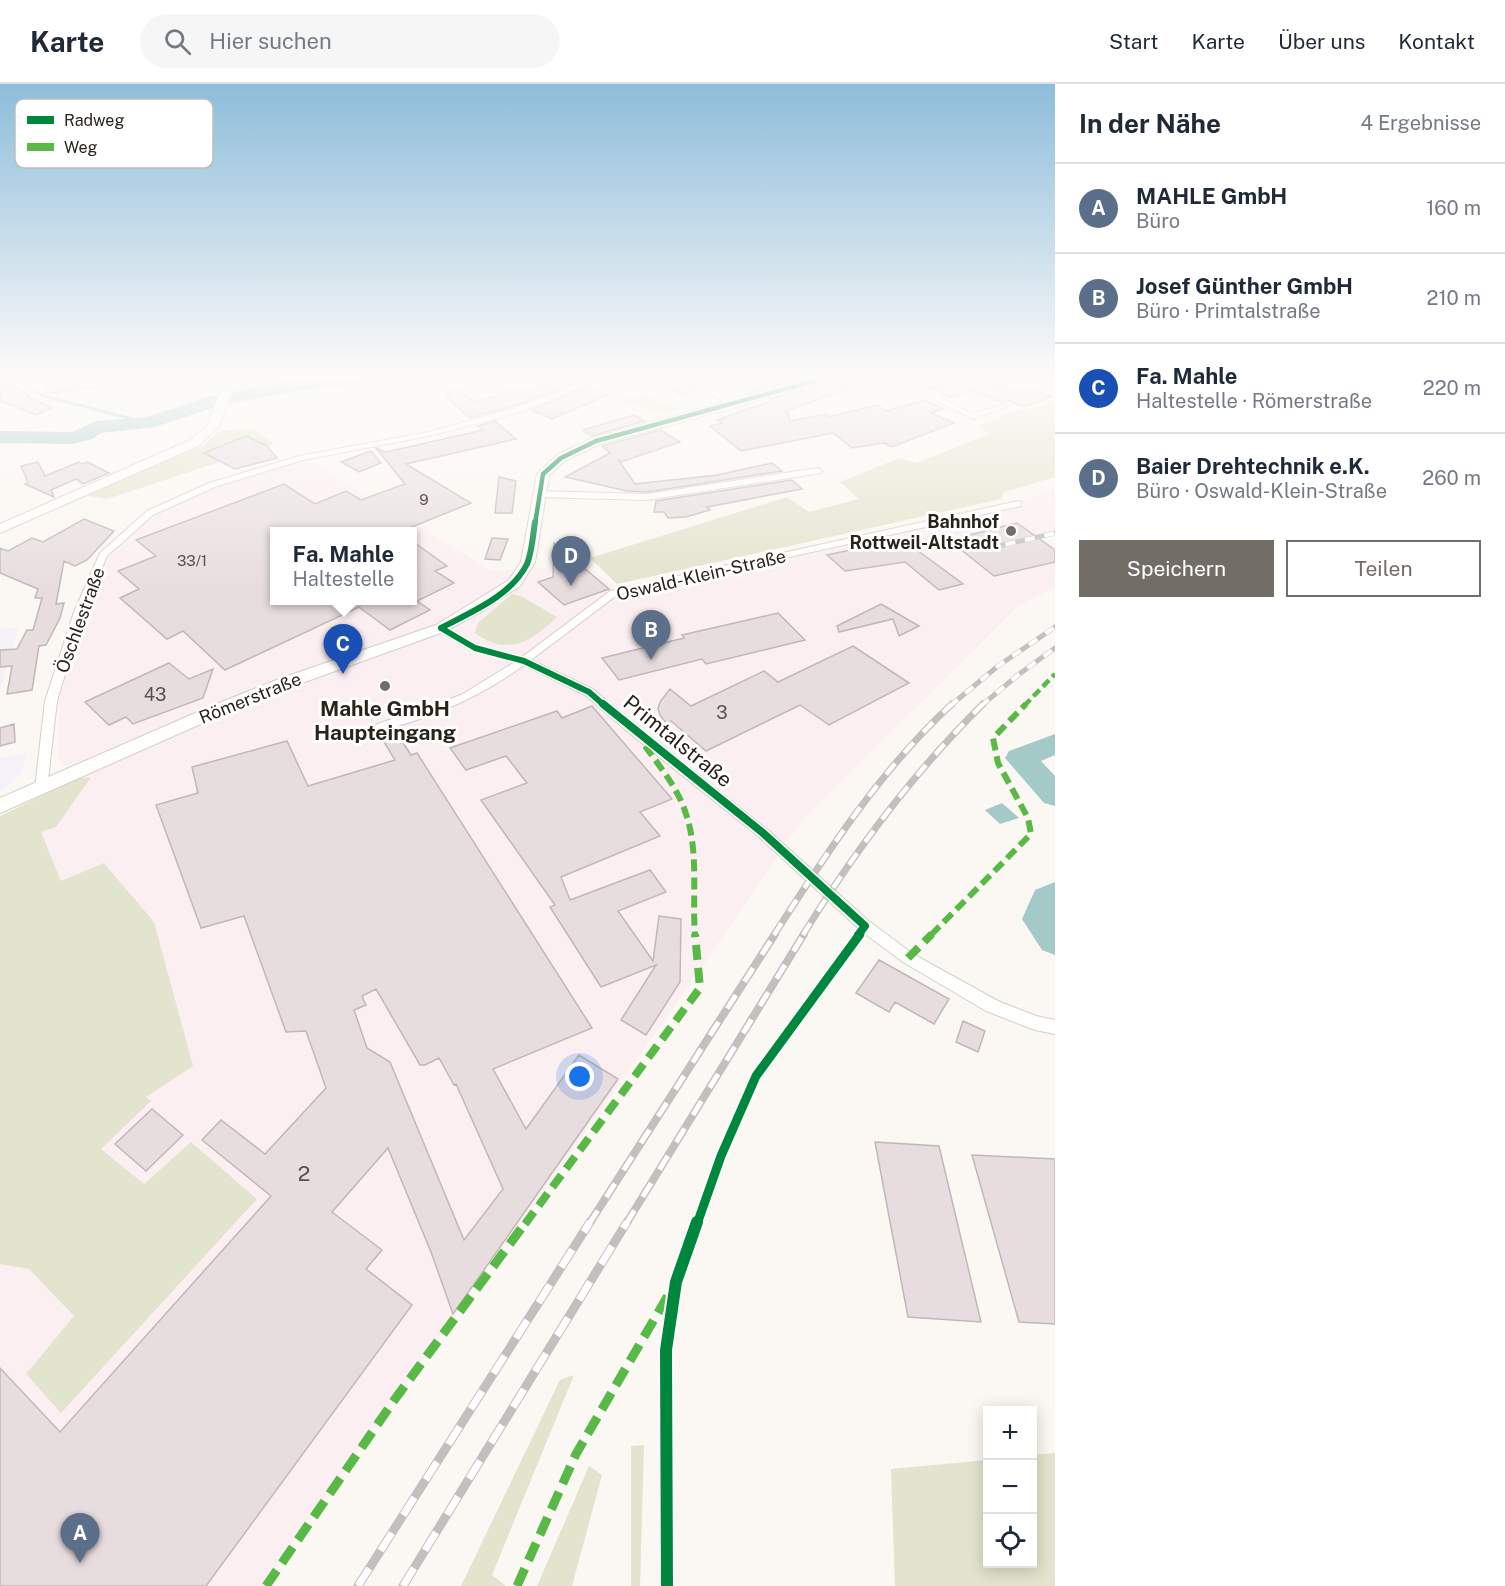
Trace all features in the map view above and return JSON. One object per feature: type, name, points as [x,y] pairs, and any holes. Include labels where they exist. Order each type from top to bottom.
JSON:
[{"type":"street","points":[[0,529],[184,448]]},
{"type":"street","name":"Öschlestraße","points":[[41,788],[51,702],[79,612],[103,555],[150,513],[212,485],[302,458],[353,448]]},
{"type":"street","name":"Römerstraße","points":[[0,806],[215,711],[285,683],[441,628],[479,607],[515,583],[528,562],[543,474],[561,458],[581,448]]},
{"type":"street","points":[[538,494],[647,497],[818,471]]},
{"type":"street","name":"Oswald-Klein-Straße","points":[[381,727],[414,718],[474,693],[524,661],[573,621],[614,592],[1018,504]]},
{"type":"street","name":"Primtalstraße","points":[[441,628],[475,648],[524,661],[589,692],[763,833],[865,926],[908,958],[992,1006],[1035,1023],[1055,1027]]},
{"type":"shaded area","points":[[308,460],[492,571],[586,566],[617,588],[1034,497],[1055,488],[1055,533],[1035,541],[1055,554],[1055,587],[1017,607],[804,818],[688,987],[262,1586],[0,1586],[0,826],[78,787],[59,757],[59,699],[85,610],[110,556],[153,514],[211,489]]},
{"type":"shaded area","points":[[18,628],[0,690],[0,629]]},
{"type":"shaded area","points":[[27,753],[22,772],[0,792],[0,759]]},
{"type":"green space","points":[[197,448],[262,448],[107,499],[85,495]]},
{"type":"green space","points":[[954,448],[1055,448],[1055,477],[1004,492],[1001,499],[617,584],[590,558],[787,497],[809,512],[859,499],[840,482],[899,458],[916,463]]},
{"type":"green space","points":[[512,594],[521,596],[557,617],[528,639],[509,645],[498,644],[475,633],[478,623]]},
{"type":"green space","points":[[91,777],[56,827],[41,832],[61,881],[104,863],[154,922],[193,1066],[146,1097],[151,1101],[101,1149],[144,1184],[191,1142],[257,1199],[61,1413],[26,1374],[74,1316],[29,1269],[0,1264],[0,816],[76,779]]},
{"type":"green space","points":[[574,1375],[492,1575],[506,1586],[461,1586],[560,1380]]},
{"type":"green space","points":[[644,1445],[640,1586],[631,1586],[631,1446]]},
{"type":"green space","points":[[1055,1453],[1055,1586],[895,1586],[891,1469],[983,1460],[983,1568],[1037,1568],[1037,1455]]},
{"type":"green space","points":[[589,1466],[602,1475],[572,1586],[537,1586]]},
{"type":"water","points":[[1002,803],[1019,818],[1000,824],[985,810]]},
{"type":"building","points":[[216,448],[269,448],[277,458],[235,469],[204,453]]},
{"type":"building","points":[[376,448],[386,452],[403,448],[476,448],[406,464],[471,503],[412,527],[270,527],[270,605],[417,605],[417,601],[430,610],[390,630],[359,607],[225,670],[183,631],[167,639],[120,598],[139,589],[118,571],[156,556],[136,540],[284,484],[315,504],[346,491],[361,500],[405,484]]},
{"type":"building","points":[[604,448],[662,448],[621,462],[618,459],[635,484],[717,475],[772,463],[782,471],[647,492],[627,491],[565,477],[610,453]]},
{"type":"building","points":[[737,448],[756,448],[741,451]]},
{"type":"building","points":[[371,451],[381,463],[359,472],[341,462]]},
{"type":"building","points":[[38,462],[45,476],[79,462],[82,464],[88,462],[109,473],[83,484],[76,479],[51,490],[54,497],[25,484],[28,482],[21,466]]},
{"type":"building","points":[[499,477],[516,481],[512,513],[495,513]]},
{"type":"building","points":[[792,480],[802,489],[707,507],[710,510],[686,517],[668,518],[664,512],[654,512],[656,501]]},
{"type":"building","points":[[84,519],[114,531],[87,560],[75,566],[64,561],[56,604],[64,603],[60,618],[46,645],[39,646],[32,690],[7,694],[12,666],[0,667],[0,650],[17,649],[27,630],[33,630],[42,598],[35,598],[38,589],[0,573],[0,548],[8,551],[32,538],[43,542]]},
{"type":"building","points":[[1017,523],[1055,550],[1055,562],[994,576],[949,540]]},
{"type":"building","points":[[492,538],[508,539],[500,560],[485,559]]},
{"type":"building","points":[[902,539],[963,584],[939,590],[905,562],[845,571],[827,555]]},
{"type":"building","points":[[554,543],[609,589],[564,605],[538,582],[553,577]]},
{"type":"building","points":[[417,545],[447,566],[435,571],[454,583],[417,601]]},
{"type":"building","points":[[881,604],[919,626],[899,636],[893,619],[839,632],[837,626]]},
{"type":"building","points":[[778,613],[805,640],[706,664],[702,659],[619,680],[602,658],[684,638],[682,635]]},
{"type":"building","points":[[853,646],[909,683],[829,725],[800,705],[706,751],[671,721],[666,723],[660,715],[658,709],[660,702],[670,689],[691,706],[764,671],[778,682]]},
{"type":"building","points":[[169,663],[189,679],[213,669],[203,698],[133,724],[126,717],[109,725],[85,702]]},
{"type":"building","points":[[592,706],[672,799],[640,812],[660,836],[561,877],[570,900],[650,870],[666,892],[618,911],[653,961],[659,916],[681,919],[680,982],[646,1035],[621,1020],[656,965],[601,987],[550,907],[555,905],[481,800],[527,783],[506,756],[466,770],[450,748],[557,711],[562,718]]},
{"type":"building","points":[[14,724],[15,742],[0,746],[0,728]]},
{"type":"building","points":[[396,732],[411,755],[417,753],[592,1028],[493,1069],[526,1129],[579,1055],[618,1079],[453,1314],[431,1252],[388,1148],[332,1212],[382,1250],[366,1269],[412,1305],[206,1586],[0,1586],[0,1368],[60,1432],[271,1196],[202,1140],[221,1120],[265,1154],[326,1088],[306,1031],[286,1032],[244,916],[201,928],[156,805],[198,793],[192,767],[287,741],[308,786],[395,760],[381,737]],"holes":[[[376,989],[420,1065],[439,1058],[454,1085],[456,1084],[503,1189],[464,1240],[390,1062],[367,1048],[354,1010],[366,1005],[362,996]]]},
{"type":"building","points":[[879,960],[949,999],[934,1024],[895,1002],[889,1012],[856,993]]},
{"type":"building","points":[[963,1021],[985,1031],[978,1052],[956,1042]]},
{"type":"building","points":[[152,1109],[183,1135],[146,1171],[115,1144]]},
{"type":"building","points":[[875,1142],[939,1146],[981,1322],[908,1317]]},
{"type":"building","points":[[972,1155],[1055,1159],[1055,1324],[1019,1322]]},
{"type":"waterway","points":[[1055,744],[1020,758],[1055,795]]},
{"type":"waterway","points":[[1055,896],[1047,900],[1040,919],[1055,940]]},
{"type":"railway","points":[[986,549],[1055,533]]},
{"type":"railway","points":[[950,706],[998,666],[1055,627]]},
{"type":"railway","points":[[981,706],[1055,648]]},
{"type":"railway","points":[[774,935],[834,844],[878,785],[901,757],[950,706]]},
{"type":"railway","points":[[803,935],[886,814],[957,730],[981,706]]},
{"type":"railway","points":[[589,1224],[775,934]]},
{"type":"railway","points":[[626,1224],[804,934]]},
{"type":"railway","points":[[358,1586],[590,1222]]},
{"type":"railway","points":[[403,1586],[627,1222]]},
{"type":"marked path","points":[[908,958],[1031,834],[1028,818],[998,763],[993,738],[1055,674]]},
{"type":"marked path","points":[[266,1586],[395,1399],[700,988],[694,921],[695,870],[687,815],[673,785],[645,746]]},
{"type":"marked path","points":[[517,1586],[576,1454],[670,1292]]},
{"type":"cycle path","points":[[441,628],[479,607],[515,583],[528,562],[543,474],[561,458],[581,448]]},
{"type":"cycle path","points":[[441,628],[475,648],[524,661],[589,692],[763,833],[865,926],[756,1076],[721,1156],[676,1282],[666,1350],[667,1586]]},
{"type":"place","name":"Bahnhof Rottweil-Altstadt","points":[[1011,531]]},
{"type":"place","name":"Baier Drehtechnik e.K.","points":[[571,586]]},
{"type":"place","name":"Josef Günther GmbH","points":[[651,660]]},
{"type":"place","name":"Fa. Mahle","points":[[343,674]]},
{"type":"place","name":"Mahle GmbH Haupteingang","points":[[385,686]]},
{"type":"place","name":"MAHLE GmbH","points":[[80,1563]]}]
